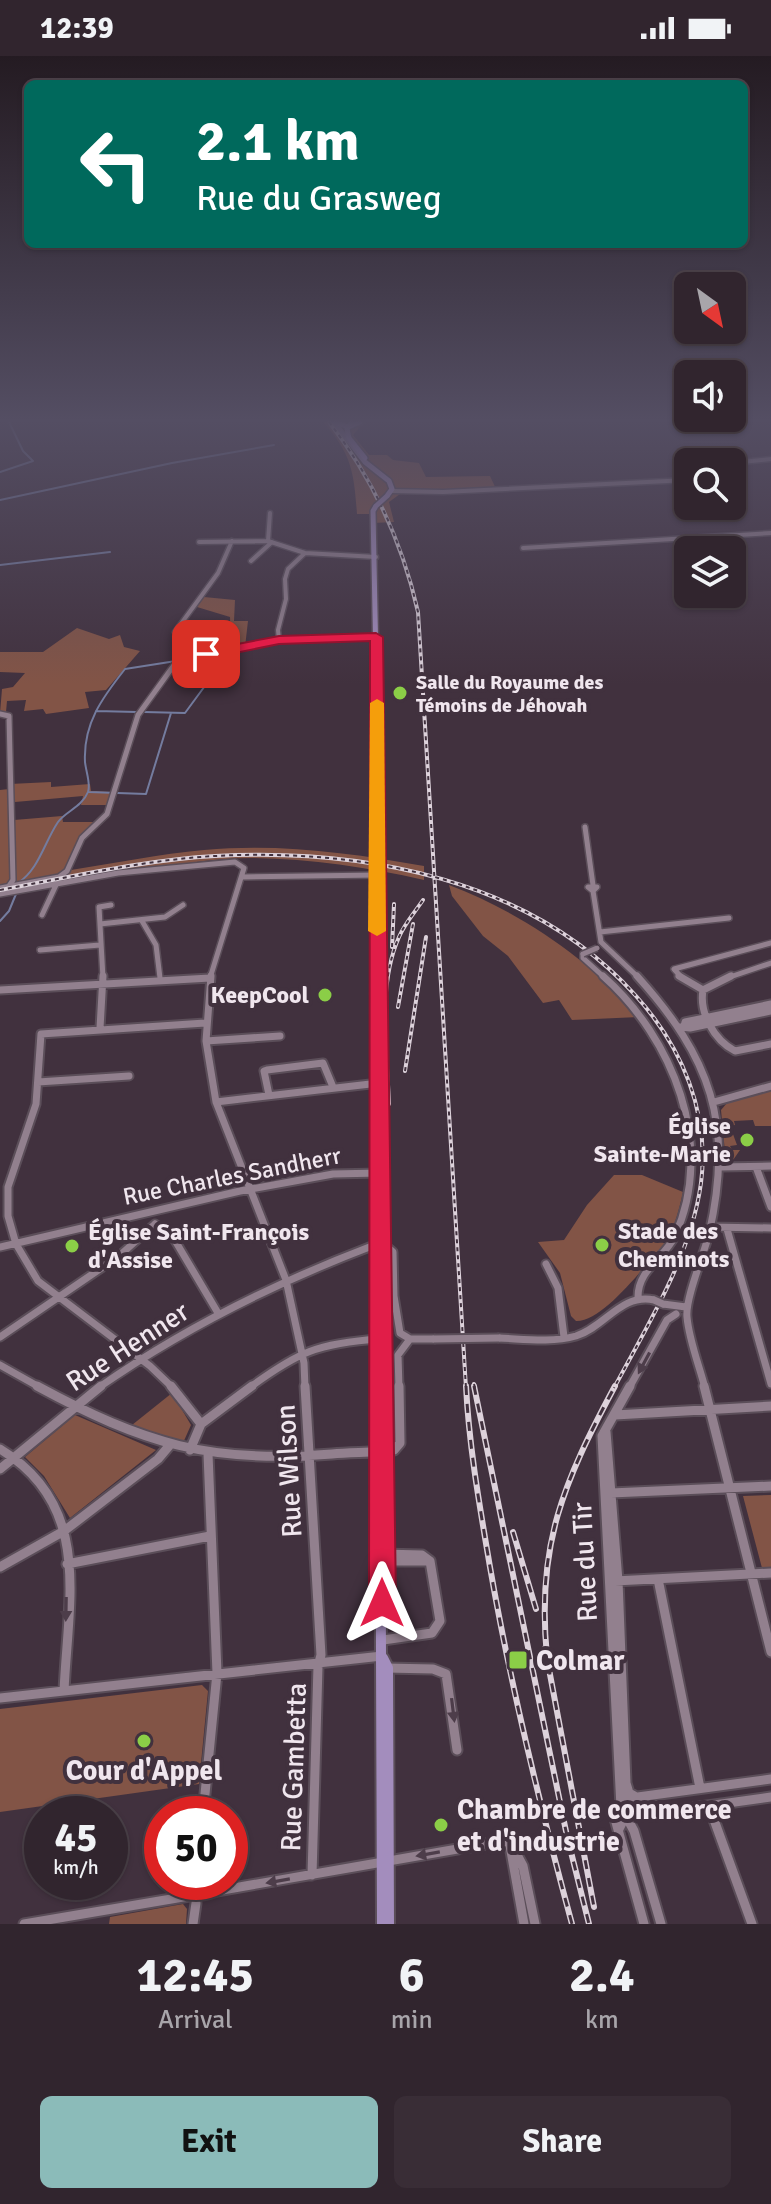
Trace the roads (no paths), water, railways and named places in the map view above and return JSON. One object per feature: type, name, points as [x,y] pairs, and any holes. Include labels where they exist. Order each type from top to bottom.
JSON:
[{"type":"main road","points":[[374,509],[382,1557],[389,1924]]},
{"type":"main road","points":[[382,1924],[386,1862]]},
{"type":"street","points":[[251,561],[270,541],[270,513]]},
{"type":"street","points":[[523,548],[771,533]]},
{"type":"street","points":[[230,650],[228,639],[200,639],[175,632],[218,573],[232,541]]},
{"type":"street","points":[[199,542],[270,541],[305,553],[376,557]]},
{"type":"street","points":[[279,640],[278,630],[286,599],[285,579],[288,569],[305,553]]},
{"type":"street","points":[[0,894],[15,887],[59,877],[67,871],[82,838],[107,814],[138,715],[179,659],[279,640],[376,637]]},
{"type":"street","points":[[4,714],[15,887]]},
{"type":"street","points":[[585,827],[600,947],[583,954],[583,958],[621,993],[655,1036],[672,1067],[687,1109],[690,1157],[683,1209],[671,1242],[643,1274],[637,1287],[638,1297]]},
{"type":"street","points":[[0,888],[225,862],[241,864],[244,868],[242,877],[378,868]]},
{"type":"street","name":"Rue Wilson","points":[[242,877],[210,978],[206,1041],[216,1102],[253,1189],[286,1280],[302,1353],[320,1662]]},
{"type":"street","points":[[42,915],[57,883]]},
{"type":"street","points":[[100,1028],[103,982],[99,907],[111,905]]},
{"type":"street","points":[[100,924],[165,917],[183,905]]},
{"type":"street","points":[[600,932],[729,918]]},
{"type":"street","points":[[142,921],[156,945],[160,978]]},
{"type":"street","points":[[703,990],[676,974],[674,969],[771,943]]},
{"type":"street","points":[[40,950],[100,945]]},
{"type":"street","name":"Rue du Tir","points":[[600,947],[638,977],[682,1026],[714,1102],[720,1167],[710,1227],[690,1298],[667,1320],[606,1432],[623,1799],[614,1811],[644,1924]]},
{"type":"street","points":[[703,990],[734,974],[771,963]]},
{"type":"street","points":[[0,990],[160,978],[210,978]]},
{"type":"street","points":[[703,990],[707,1021],[735,1051],[771,1044]]},
{"type":"street","points":[[707,1021],[771,1004]]},
{"type":"street","points":[[682,1026],[771,1011]]},
{"type":"street","points":[[201,1424],[181,1396],[142,1359],[56,1297],[24,1264],[7,1227],[5,1195],[9,1175],[30,1127],[38,1082],[41,1034],[205,1023]]},
{"type":"street","points":[[206,1041],[280,1036]]},
{"type":"street","points":[[269,1095],[264,1071],[281,1068],[323,1063],[333,1087]]},
{"type":"street","points":[[38,1082],[129,1076]]},
{"type":"street","points":[[216,1102],[379,1083]]},
{"type":"street","points":[[714,1102],[771,1086]]},
{"type":"street","points":[[720,1167],[771,1166]]},
{"type":"street","points":[[756,1167],[771,1207]]},
{"type":"street","name":"Rue Charles Sandherr","points":[[0,1247],[253,1189],[333,1174],[379,1173]]},
{"type":"street","points":[[153,1210],[155,1224]]},
{"type":"street","points":[[0,1337],[56,1297],[112,1264],[155,1224]]},
{"type":"street","points":[[155,1224],[170,1232],[218,1313]]},
{"type":"street","points":[[710,1227],[771,1228]]},
{"type":"street","points":[[727,1229],[771,1384]]},
{"type":"street","points":[[380,1246],[390,1247],[393,1252],[398,1326],[402,1335],[410,1339],[564,1337],[592,1329],[626,1302],[638,1297],[680,1310],[689,1325],[771,1652]]},
{"type":"street","name":"Rue Henner","points":[[0,1469],[73,1408],[142,1359],[218,1313],[335,1259],[380,1246]]},
{"type":"street","points":[[546,1264],[558,1288],[564,1337]]},
{"type":"street","points":[[190,1450],[201,1424],[262,1376],[302,1353],[338,1342],[380,1339]]},
{"type":"street","points":[[0,1365],[73,1408],[169,1446],[208,1454],[254,1458],[310,1456],[396,1447],[399,1435],[398,1355],[410,1339]]},
{"type":"street","points":[[615,1415],[771,1406]]},
{"type":"street","points":[[0,1567],[64,1531],[158,1459],[169,1446]]},
{"type":"street","points":[[0,1449],[35,1475],[47,1491],[64,1531],[67,1564],[64,1691]]},
{"type":"street","points":[[205,1796],[217,1673],[208,1454]]},
{"type":"street","points":[[608,1493],[771,1486]]},
{"type":"street","points":[[67,1564],[210,1536]]},
{"type":"street","points":[[382,1557],[430,1561],[440,1621],[435,1631],[383,1640]]},
{"type":"street","points":[[613,1581],[771,1573]]},
{"type":"street","points":[[658,1579],[700,1788]]},
{"type":"street","points":[[0,1698],[320,1662],[433,1669],[446,1674],[449,1681],[457,1750]]},
{"type":"street","name":"Rue Gambetta","points":[[312,1875],[320,1662]]},
{"type":"street","name":"Rue du Tir","points":[[620,1727],[627,1789],[638,1796]]},
{"type":"street","points":[[661,1924],[629,1818],[623,1812],[623,1799],[771,1779]]},
{"type":"street","points":[[638,1796],[644,1806],[642,1815]]},
{"type":"street","points":[[619,1829],[629,1818],[642,1815],[771,1797]]},
{"type":"street","points":[[709,1806],[752,1924]]},
{"type":"street","points":[[248,1882],[312,1875],[507,1841],[516,1846],[535,1924]]},
{"type":"street","points":[[507,1841],[524,1924]]},
{"type":"street","points":[[24,1924],[185,1900]]},
{"type":"street","points":[[192,1900],[193,1924]]},
{"type":"waterway","points":[[0,565],[110,552]]},
{"type":"waterway","points":[[144,712],[185,713],[224,660]]},
{"type":"waterway","points":[[97,711],[125,669],[176,661]]},
{"type":"waterway","points":[[18,883],[36,863],[58,822],[88,792],[85,748],[97,711]]},
{"type":"waterway","points":[[97,711],[137,712]]},
{"type":"waterway","points":[[89,792],[146,794],[171,713]]},
{"type":"waterway","points":[[0,921],[9,911],[16,894]]},
{"type":"railway","points":[[383,509],[404,561],[418,612],[434,877]]},
{"type":"railway","points":[[0,890],[161,861],[215,856],[329,858],[434,877]]},
{"type":"railway","points":[[434,877],[496,898],[547,924],[594,956],[652,1016],[667,1037],[689,1082],[697,1107],[703,1157],[696,1210],[678,1263],[614,1388]]},
{"type":"railway","points":[[434,877],[466,1388]]},
{"type":"railway","points":[[389,1104],[385,1019],[388,976],[399,937],[423,900]]},
{"type":"railway","points":[[392,947],[394,904]]},
{"type":"railway","points":[[398,1007],[413,924]]},
{"type":"railway","points":[[405,1071],[426,937]]},
{"type":"railway","points":[[474,1384],[475,1388]]},
{"type":"railway","points":[[466,1386],[475,1477],[498,1612],[527,1747],[572,1924]]},
{"type":"railway","points":[[474,1386],[567,1836],[589,1924]]},
{"type":"railway","points":[[547,1657],[546,1581],[557,1516],[581,1454],[615,1386]]},
{"type":"railway","points":[[513,1532],[536,1609]]},
{"type":"railway","points":[[545,1648],[594,1907]]},
{"type":"place","name":"Salle du Royaume des Témoins de Jéhovah","points":[[400,693]]},
{"type":"place","name":"KeepCool","points":[[325,995]]},
{"type":"place","name":"Église Sainte-Marie","points":[[747,1140]]},
{"type":"place","name":"Stade des Cheminots","points":[[602,1245]]},
{"type":"place","name":"Église Saint-François d'Assise","points":[[72,1246]]},
{"type":"place","name":"Colmar","points":[[518,1660]]},
{"type":"place","name":"Cour d'Appel","points":[[144,1741]]},
{"type":"place","name":"Chambre de commerce et d'industrie","points":[[441,1825]]}]
